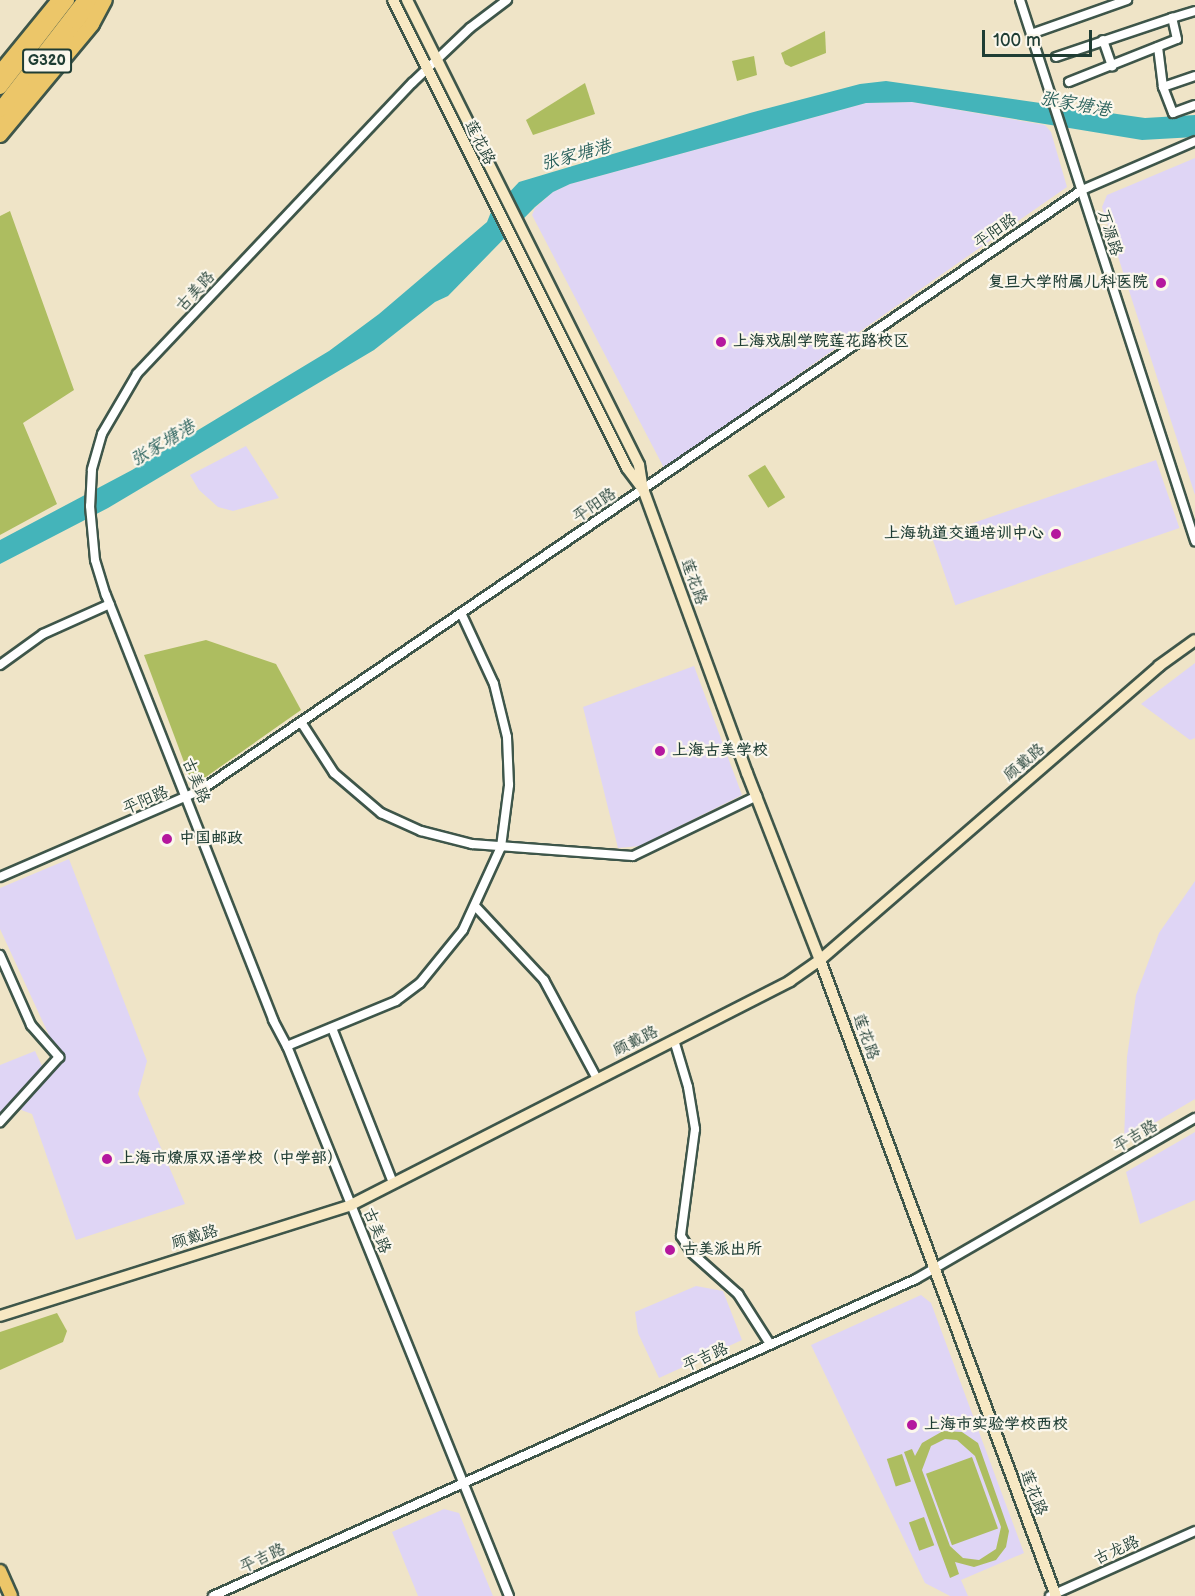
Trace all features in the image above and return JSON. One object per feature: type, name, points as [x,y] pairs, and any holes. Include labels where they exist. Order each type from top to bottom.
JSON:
[{"type":"highway","points":[[0,87],[67,0]]},
{"type":"highway","points":[[0,110],[85,0]]},
{"type":"highway","points":[[0,135],[92,24],[105,0]]},
{"type":"main road","name":"G320","points":[[0,71],[58,0]]},
{"type":"main road","name":"G320","points":[[0,122],[95,0]]},
{"type":"main road","name":"莲花路","points":[[393,0],[627,468],[644,489]]},
{"type":"main road","name":"莲花路","points":[[406,0],[639,465],[644,489],[935,1269],[1053,1595]]},
{"type":"main road","name":"顾戴路","points":[[0,1316],[351,1205],[790,981],[820,960],[1159,666],[1195,640]]},
{"type":"main road","points":[[0,1571],[11,1596]]},
{"type":"street","name":"古美路","points":[[507,0],[470,28],[426,70],[137,375],[102,434],[91,484],[90,525],[95,560],[110,604],[273,1020],[287,1046],[509,1596]]},
{"type":"street","name":"万源路","points":[[1020,0],[1195,541]]},
{"type":"street","points":[[1031,34],[1127,0]]},
{"type":"street","points":[[1056,57],[1195,11]]},
{"type":"street","points":[[1069,82],[1177,39],[1172,18]]},
{"type":"street","points":[[1103,40],[1112,66]]},
{"type":"street","points":[[1158,47],[1164,87],[1173,113],[1195,105]]},
{"type":"street","points":[[1164,87],[1195,76]]},
{"type":"street","name":"平阳路","points":[[0,877],[187,798],[1082,189],[1191,143]]},
{"type":"street","points":[[0,664],[44,634],[110,604]]},
{"type":"street","points":[[287,1046],[396,1001],[420,983],[443,957],[476,907],[501,847],[509,785],[502,709],[483,657],[461,613]]},
{"type":"street","points":[[301,722],[334,773],[381,813],[445,839],[501,847],[633,856],[757,796]]},
{"type":"street","points":[[476,907],[544,980],[597,1079]]},
{"type":"street","points":[[0,955],[31,1025],[59,1058],[0,1122]]},
{"type":"street","points":[[332,1028],[393,1183]]},
{"type":"street","points":[[674,1040],[688,1087],[694,1129],[691,1182],[679,1227],[681,1236],[692,1253],[738,1294],[770,1344]]},
{"type":"street","name":"平吉路","points":[[213,1596],[935,1269],[1195,1118]]},
{"type":"street","name":"古龙路","points":[[1053,1595],[1195,1531]]},
{"type":"shaded area","name":"上海戏剧学院莲花路校区","points":[[912,102],[1045,125],[1051,132],[1067,187],[664,468],[532,215],[535,208],[553,192],[570,184],[866,103]]},
{"type":"shaded area","name":"复旦大学附属儿科医院","points":[[1195,158],[1195,495],[1102,207],[1107,195]]},
{"type":"shaded area","points":[[246,446],[279,498],[233,511],[218,507],[199,490],[190,475]]},
{"type":"shaded area","name":"上海轨道交通培训中心","points":[[1156,460],[1179,528],[955,605],[932,537]]},
{"type":"shaded area","points":[[1195,663],[1195,738],[1190,740],[1141,704]]},
{"type":"shaded area","name":"上海古美学校","points":[[694,666],[742,795],[640,846],[618,848],[583,707]]},
{"type":"shaded area","name":"上海市燎原双语学校（中学部）","points":[[69,859],[147,1061],[138,1094],[185,1204],[76,1240],[32,1114],[16,1108],[59,1057],[0,929],[0,888]]},
{"type":"shaded area","points":[[1195,881],[1195,1099],[1124,1141],[1127,1057],[1136,995],[1159,933]]},
{"type":"shaded area","points":[[35,1051],[43,1068],[0,1115],[0,1065]]},
{"type":"shaded area","points":[[1195,1132],[1195,1200],[1140,1224],[1126,1172]]},
{"type":"shaded area","points":[[696,1286],[723,1291],[742,1340],[659,1378],[638,1333],[635,1312]]},
{"type":"shaded area","name":"上海市实验学校西校","points":[[921,1295],[931,1303],[1024,1553],[961,1580],[968,1596],[950,1596],[925,1583],[811,1345]]},
{"type":"shaded area","points":[[444,1509],[459,1513],[493,1596],[418,1596],[392,1532]]},
{"type":"green space","points":[[825,31],[826,53],[791,67],[785,64],[781,53]]},
{"type":"green space","points":[[754,56],[757,75],[737,81],[732,61]]},
{"type":"green space","points":[[585,83],[595,114],[533,135],[526,120]]},
{"type":"green space","points":[[10,211],[74,390],[23,423],[57,504],[0,535],[0,216]]},
{"type":"green space","points":[[765,465],[785,497],[768,508],[748,476]]},
{"type":"green space","points":[[206,640],[276,664],[301,710],[193,786],[144,655]]},
{"type":"green space","points":[[57,1313],[67,1331],[63,1342],[0,1370],[0,1332]]},
{"type":"green space","points":[[943,1431],[962,1432],[978,1443],[1009,1531],[1006,1547],[996,1560],[974,1567],[955,1562],[959,1574],[950,1578],[904,1452],[912,1449],[915,1456],[922,1443]],"holes":[[[945,1439],[957,1440],[975,1456],[1001,1527],[996,1549],[979,1560],[963,1558],[950,1546],[922,1470],[931,1446]]]},
{"type":"green space","points":[[902,1454],[911,1482],[896,1487],[887,1459]]},
{"type":"green space","points":[[972,1457],[998,1528],[952,1545],[926,1474]]},
{"type":"green space","points":[[924,1517],[934,1545],[919,1551],[909,1522]]},
{"type":"water","points":[[886,81],[1145,118],[1195,115],[1195,137],[1142,140],[912,102],[866,103],[570,184],[553,192],[535,207],[448,296],[435,302],[374,350],[108,508],[0,564],[0,540],[132,470],[329,351],[379,314],[487,222],[491,212],[519,182],[750,113],[860,84]]},
{"type":"place","name":"复旦大学附属儿科医院","points":[[1161,283]]},
{"type":"place","name":"上海戏剧学院莲花路校区","points":[[721,342]]},
{"type":"place","name":"上海轨道交通培训中心","points":[[1056,534]]},
{"type":"place","name":"上海古美学校","points":[[660,751]]},
{"type":"place","name":"中国邮政","points":[[167,839]]},
{"type":"place","name":"上海市燎原双语学校（中学部）","points":[[107,1159]]},
{"type":"place","name":"古美派出所","points":[[670,1250]]},
{"type":"place","name":"上海市实验学校西校","points":[[912,1425]]},
{"type":"water label","name":"张家塘港","points":[[1075,105]]},
{"type":"water label","name":"张家塘港","points":[[576,156]]},
{"type":"water label","name":"张家塘港","points":[[163,444]]}]
